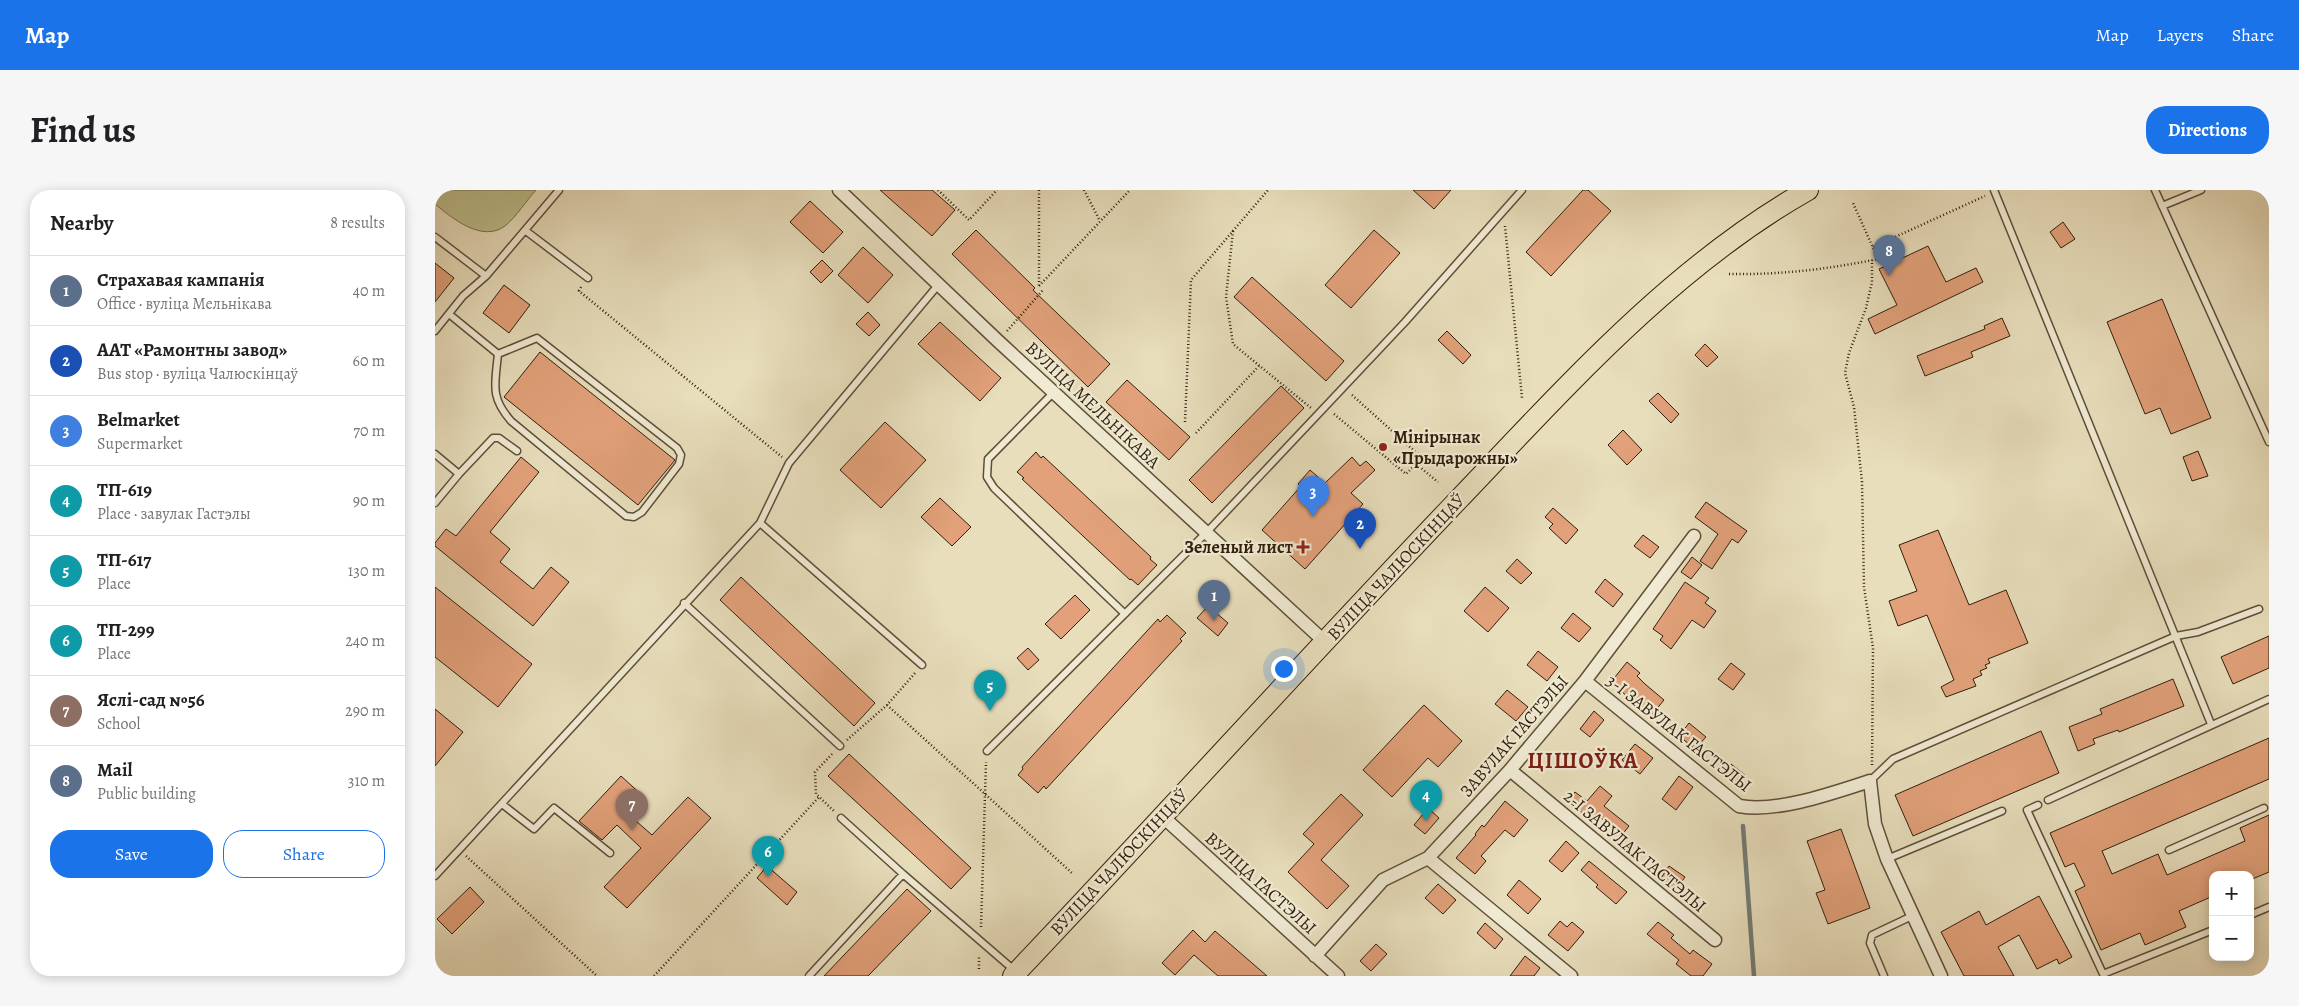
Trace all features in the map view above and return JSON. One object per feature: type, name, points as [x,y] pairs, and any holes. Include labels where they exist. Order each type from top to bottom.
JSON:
[{"type":"main road","name":"ВУЛІЦА ЧАЛЮСКІНЦАЎ","points":[[1015,974],[1325,642],[1548,406],[1613,341],[1674,286],[1729,242],[1808,190]]},
{"type":"street","name":"ВУЛІЦА МЕЛЬНІКАВА","points":[[839,190],[998,341],[1325,642]]},
{"type":"street","name":"ЗАВУЛАК ГАСТЭЛЫ","points":[[1315,956],[1383,880],[1428,858],[1510,770],[1585,681],[1694,536]]},
{"type":"street","name":"3-І ЗАВУЛАК ГАСТЭЛЫ","points":[[1585,681],[1739,806],[1755,809],[1820,797],[1870,781]]},
{"type":"street","name":"2-І ЗАВУЛАК ГАСТЭЛЫ","points":[[1510,770],[1715,940]]},
{"type":"street","points":[[1870,781],[1875,824],[1887,859],[1941,976]]},
{"type":"street","name":"ВУЛІЦА ГАСТЭЛЫ","points":[[1161,816],[1338,976]]},
{"type":"street","points":[[1428,858],[1571,976]]},
{"type":"lane","points":[[435,331],[463,296],[486,276],[559,190]]},
{"type":"lane","points":[[987,751],[1206,533],[1405,322],[1522,190]]},
{"type":"lane","points":[[2155,190],[2269,442]]},
{"type":"lane","points":[[2163,206],[2201,190]]},
{"type":"lane","points":[[1994,191],[2211,724]]},
{"type":"lane","points":[[526,230],[588,278]]},
{"type":"lane","points":[[435,237],[486,276]]},
{"type":"lane","points":[[435,876],[684,603],[760,523],[789,463],[939,284]]},
{"type":"lane","points":[[449,314],[498,354]]},
{"type":"lane","points":[[537,338],[677,448],[681,454],[679,464],[641,512],[634,518],[626,516],[511,421],[499,408],[494,390],[498,354],[537,338]]},
{"type":"lane","points":[[1054,392],[989,459],[987,477],[994,488],[1125,614]]},
{"type":"lane","points":[[435,503],[493,438],[499,438],[517,451]]},
{"type":"lane","points":[[435,454],[459,474]]},
{"type":"lane","points":[[760,523],[922,665]]},
{"type":"lane","points":[[684,603],[840,746]]},
{"type":"lane","points":[[1870,781],[1893,759],[2176,636],[2198,632],[2259,609]]},
{"type":"lane","points":[[2048,800],[2269,698]]},
{"type":"lane","points":[[502,804],[535,829],[554,808],[610,853]]},
{"type":"lane","points":[[2038,805],[2027,810],[2103,975],[2209,932]]},
{"type":"lane","points":[[2169,850],[2265,808]]},
{"type":"lane","points":[[1887,859],[2002,811]]},
{"type":"lane","points":[[841,818],[1015,974]]},
{"type":"lane","points":[[809,976],[903,874]]},
{"type":"lane","points":[[2254,913],[2269,907]]},
{"type":"lane","points":[[1884,976],[1870,943],[1872,935],[1912,916]]},
{"type":"path","points":[[938,190],[969,220],[997,190]]},
{"type":"path","points":[[1039,190],[1039,286],[1130,190]]},
{"type":"path","points":[[1084,190],[1100,221]]},
{"type":"path","points":[[1185,422],[1191,280],[1268,190]]},
{"type":"path","points":[[1873,247],[1994,191]]},
{"type":"path","points":[[1729,274],[1762,274],[1826,269],[1878,259],[1853,203]]},
{"type":"path","points":[[1503,210],[1522,398]]},
{"type":"path","points":[[1233,230],[1226,297],[1233,344],[1318,414]]},
{"type":"path","points":[[1870,781],[1873,648],[1864,587],[1861,482],[1854,407],[1845,373],[1849,353],[1866,308],[1872,282],[1872,260]]},
{"type":"path","points":[[588,278],[579,291],[789,463]]},
{"type":"path","points":[[998,341],[1043,290]]},
{"type":"path","points":[[1196,433],[1259,366]]},
{"type":"path","points":[[1325,407],[1405,474],[1416,464],[1421,457],[1343,388]]},
{"type":"path","points":[[1416,464],[1438,482]]},
{"type":"path","points":[[841,818],[816,794],[815,772],[840,746],[887,706],[922,665]]},
{"type":"path","points":[[887,706],[1073,873]]},
{"type":"path","points":[[979,969],[987,751]]},
{"type":"path","points":[[654,976],[819,797]]},
{"type":"path","points":[[459,850],[597,976]]},
{"type":"green space","points":[[435,190],[536,190],[505,226],[496,231],[487,232],[468,227],[442,210],[435,204]]},
{"type":"building","points":[[880,190],[932,190],[955,210],[932,236]]},
{"type":"building","points":[[1413,190],[1451,190],[1434,209]]},
{"type":"building","points":[[1583,190],[1588,190],[1611,211],[1551,276],[1526,252]]},
{"type":"building","points":[[810,201],[843,232],[823,253],[790,222]]},
{"type":"building","points":[[2063,222],[2075,239],[2061,248],[2050,232]]},
{"type":"building","points":[[976,230],[1035,288],[1033,290],[1110,364],[1088,387],[952,254]]},
{"type":"building","points":[[1374,230],[1400,253],[1351,308],[1325,285]]},
{"type":"building","points":[[1928,246],[1946,282],[1976,268],[1983,282],[1875,334],[1868,319],[1897,305],[1879,269]]},
{"type":"building","points":[[863,247],[893,275],[868,303],[838,275]]},
{"type":"building","points":[[822,260],[833,271],[821,283],[810,272]]},
{"type":"building","points":[[435,263],[454,278],[435,302]]},
{"type":"building","points":[[1252,277],[1344,361],[1326,381],[1234,297]]},
{"type":"building","points":[[504,285],[530,305],[509,333],[483,313]]},
{"type":"building","points":[[2162,299],[2211,418],[2171,434],[2160,408],[2145,414],[2107,322]]},
{"type":"building","points":[[868,312],[880,325],[869,336],[856,324]]},
{"type":"building","points":[[2002,318],[2010,336],[1971,352],[1973,357],[1925,376],[1917,356],[1985,329],[1984,326]]},
{"type":"building","points":[[940,322],[1001,378],[980,401],[918,344]]},
{"type":"building","points":[[1447,331],[1471,355],[1463,364],[1438,340]]},
{"type":"building","points":[[1705,344],[1718,357],[1707,367],[1695,355]]},
{"type":"building","points":[[540,352],[675,460],[638,505],[504,397]]},
{"type":"building","points":[[1127,380],[1190,437],[1169,460],[1106,402]]},
{"type":"building","points":[[1281,386],[1304,408],[1212,503],[1189,480]]},
{"type":"building","points":[[1658,393],[1679,414],[1671,423],[1649,401]]},
{"type":"building","points":[[885,422],[926,460],[881,508],[840,470]]},
{"type":"building","points":[[1623,430],[1642,450],[1627,465],[1608,445]]},
{"type":"building","points":[[2198,451],[2208,476],[2192,481],[2183,457]]},
{"type":"building","points":[[1036,452],[1041,458],[1043,456],[1151,557],[1150,559],[1157,565],[1138,585],[1130,580],[1022,479],[1024,478],[1017,472]]},
{"type":"building","points":[[521,457],[539,472],[490,532],[510,549],[500,562],[533,589],[551,567],[569,582],[533,626],[435,546],[435,543],[446,529],[456,536]]},
{"type":"building","points":[[1352,457],[1360,466],[1366,461],[1375,470],[1351,493],[1363,504],[1305,569],[1262,530],[1301,486],[1298,484],[1310,470],[1325,483]]},
{"type":"building","points":[[940,498],[971,527],[952,546],[921,517]]},
{"type":"building","points":[[1706,502],[1747,531],[1738,543],[1732,539],[1712,569],[1700,561],[1718,534],[1695,517]]},
{"type":"building","points":[[1553,508],[1578,530],[1566,544],[1549,528],[1553,524],[1545,517]]},
{"type":"building","points":[[1938,530],[1969,605],[2006,590],[2028,643],[1988,659],[1990,663],[1985,665],[1987,668],[1980,671],[1982,675],[1973,679],[1976,686],[1946,697],[1941,687],[1954,680],[1927,615],[1898,626],[1889,601],[1917,591],[1899,545]]},
{"type":"building","points":[[1643,535],[1659,547],[1650,558],[1634,546]]},
{"type":"building","points":[[1692,557],[1702,565],[1691,579],[1681,572]]},
{"type":"building","points":[[1517,559],[1532,573],[1521,584],[1506,571]]},
{"type":"building","points":[[741,577],[875,703],[854,726],[720,600]]},
{"type":"building","points":[[1605,579],[1623,594],[1613,607],[1595,592]]},
{"type":"building","points":[[1685,582],[1709,598],[1705,603],[1716,611],[1704,628],[1692,620],[1671,649],[1660,640],[1663,636],[1653,629]]},
{"type":"building","points":[[435,587],[532,664],[498,707],[435,657]]},
{"type":"building","points":[[1485,587],[1509,608],[1488,632],[1464,611]]},
{"type":"building","points":[[1075,595],[1090,610],[1061,639],[1045,624]]},
{"type":"building","points":[[1208,606],[1228,623],[1218,636],[1197,618]]},
{"type":"building","points":[[1573,613],[1591,628],[1579,642],[1561,628]]},
{"type":"building","points":[[1167,615],[1186,633],[1180,639],[1182,641],[1046,789],[1044,786],[1038,793],[1018,775],[1023,769],[1022,767],[1158,619],[1160,622]]},
{"type":"building","points":[[2269,636],[2269,668],[2233,684],[2221,657]]},
{"type":"building","points":[[1028,648],[1039,660],[1028,670],[1017,658]]},
{"type":"building","points":[[1538,651],[1558,667],[1547,681],[1527,665]]},
{"type":"building","points":[[1627,662],[1640,673],[1637,676],[1664,700],[1650,717],[1611,682]]},
{"type":"building","points":[[1731,663],[1745,674],[1733,690],[1718,679]]},
{"type":"building","points":[[2173,679],[2184,706],[2119,732],[2118,730],[2093,739],[2095,744],[2078,751],[2069,727],[2102,714],[2100,709]]},
{"type":"building","points":[[1507,690],[1528,707],[1516,721],[1495,704]]},
{"type":"building","points":[[1424,705],[1462,741],[1438,767],[1428,758],[1392,797],[1363,770]]},
{"type":"building","points":[[435,709],[463,732],[435,766]]},
{"type":"building","points":[[1594,711],[1604,720],[1590,737],[1580,729]]},
{"type":"building","points":[[1689,723],[1706,737],[1695,749],[1679,736]]},
{"type":"building","points":[[2041,731],[2059,773],[1913,836],[1895,795]]},
{"type":"building","points":[[2269,738],[2269,779],[2102,851],[2112,874],[2158,854],[2167,875],[2245,841],[2240,828],[2269,815],[2269,872],[2254,878],[2254,871],[2209,871],[2209,898],[2179,911],[2186,927],[2145,945],[2140,933],[2101,950],[2075,891],[2085,886],[2074,863],[2065,867],[2050,833]]},
{"type":"building","points":[[1635,744],[1653,758],[1640,774],[1622,760]]},
{"type":"building","points":[[849,754],[971,868],[951,889],[828,776]]},
{"type":"building","points":[[1731,764],[1745,775],[1738,784],[1724,773]]},
{"type":"building","points":[[621,776],[644,797],[628,814],[652,835],[688,797],[711,818],[627,908],[604,887],[641,848],[617,825],[602,840],[579,821]]},
{"type":"building","points":[[1679,776],[1693,787],[1676,810],[1662,799]]},
{"type":"building","points":[[1600,786],[1612,796],[1604,806],[1629,826],[1622,835],[1596,814],[1591,820],[1568,801],[1575,792],[1587,801]]},
{"type":"building","points":[[1341,794],[1363,815],[1321,860],[1349,886],[1327,909],[1288,872],[1314,844],[1303,834]]},
{"type":"building","points":[[1505,801],[1528,820],[1514,837],[1505,830],[1481,856],[1486,861],[1475,874],[1456,858],[1482,825],[1484,827]]},
{"type":"building","points":[[1428,808],[1439,818],[1425,834],[1414,825]]},
{"type":"building","points":[[1841,829],[1870,908],[1828,924],[1816,893],[1825,890],[1807,841]]},
{"type":"building","points":[[1566,841],[1579,853],[1562,872],[1549,861]]},
{"type":"building","points":[[1589,861],[1627,892],[1616,904],[1596,887],[1598,885],[1581,870]]},
{"type":"building","points":[[767,866],[797,892],[787,905],[757,878]]},
{"type":"building","points":[[1669,866],[1685,877],[1676,889],[1661,878]]},
{"type":"building","points":[[1519,880],[1541,899],[1528,914],[1507,895]]},
{"type":"building","points":[[1438,884],[1456,900],[1443,914],[1425,898]]},
{"type":"building","points":[[470,887],[484,902],[452,934],[437,919]]},
{"type":"building","points":[[907,889],[931,911],[868,976],[824,976]]},
{"type":"building","points":[[2039,896],[2072,957],[2059,964],[2057,959],[2037,969],[2019,935],[1998,947],[2014,976],[1964,976],[1941,932],[1979,911],[1986,925]]},
{"type":"building","points":[[1560,921],[1567,927],[1572,922],[1584,932],[1568,951],[1548,935]]},
{"type":"building","points":[[1658,922],[1674,935],[1671,938],[1690,954],[1693,950],[1712,964],[1703,976],[1691,976],[1676,964],[1679,960],[1647,934]]},
{"type":"building","points":[[1485,923],[1503,939],[1495,949],[1477,933]]},
{"type":"building","points":[[1193,930],[1205,942],[1215,931],[1267,976],[1218,976],[1194,955],[1175,975],[1162,963]]},
{"type":"building","points":[[1376,944],[1387,954],[1371,971],[1360,961]]},
{"type":"building","points":[[1525,956],[1540,968],[1534,976],[1510,976]]},
{"type":"waterway","points":[[1743,826],[1754,976]]},
{"type":"place","name":"Mail","points":[[1889,276]]},
{"type":"place","name":"Мінірынак «Прыдарожны»","points":[[1383,447]]},
{"type":"place","name":"Belmarket","points":[[1313,517]]},
{"type":"place","name":"Зеленый лист","points":[[1303,547]]},
{"type":"place","name":"ААТ «Рамонтны завод»","points":[[1360,549]]},
{"type":"place","name":"Страхавая кампанія","points":[[1214,621]]},
{"type":"place","name":"ТП-617","points":[[990,711]]},
{"type":"place","name":"ТП-619","points":[[1426,821]]},
{"type":"place","name":"Яслі-сад №56","points":[[632,830]]},
{"type":"place","name":"ТП-299","points":[[768,877]]},
{"type":"district","name":"ЦІШОЎКА","points":[[1583,760]]}]
